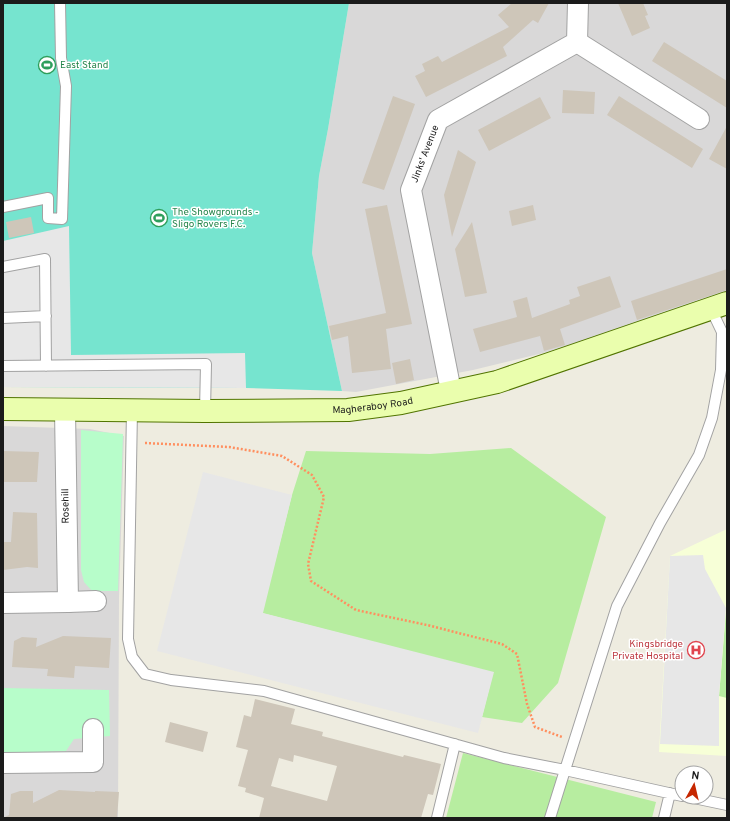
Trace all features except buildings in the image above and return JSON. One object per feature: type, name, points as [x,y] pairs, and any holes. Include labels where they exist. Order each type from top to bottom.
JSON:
[{"type":"street","points":[[578,3],[577,42],[699,119]]},
{"type":"street","name":"Jinks' Avenue","points":[[452,391],[411,190],[438,120],[577,42]]},
{"type":"street","name":"Magheraboy Road","points":[[3,410],[348,410],[401,403],[497,382],[719,306]]},
{"type":"street","name":"Rosehill","points":[[65,410],[68,602]]},
{"type":"street","points":[[3,603],[96,601]]},
{"type":"street","points":[[3,763],[93,762],[93,729]]},
{"type":"lane","points":[[3,207],[48,198],[48,218],[62,220],[66,86],[61,58],[60,3]]},
{"type":"lane","points":[[3,267],[45,259],[46,366]]},
{"type":"lane","points":[[550,818],[617,606],[660,523],[699,455],[712,418],[721,370],[722,332],[719,306]]},
{"type":"lane","points":[[3,318],[46,316]]},
{"type":"lane","points":[[3,366],[206,364],[204,411]]},
{"type":"lane","points":[[132,410],[128,639],[132,657],[145,674],[172,680],[264,691],[504,758],[674,794]]},
{"type":"lane","points":[[437,818],[455,744]]},
{"type":"lane","points":[[664,818],[670,793]]},
{"type":"lane","points":[[714,802],[727,805]]},
{"type":"path","points":[[132,442],[229,447],[282,456],[312,475],[324,497],[308,564],[311,581],[356,610],[427,625],[502,644],[517,654],[527,704],[535,727],[574,741]]},
{"type":"shaded area","name":"The Showgrounds - Sligo Rovers F.C.","points":[[3,3],[349,3],[319,176],[312,253],[342,391],[246,388],[3,387]]},
{"type":"shaded area","points":[[349,3],[727,3],[727,292],[640,323],[543,353],[473,370],[356,392],[342,391],[312,253],[319,176]]},
{"type":"shaded area","points":[[69,226],[71,355],[245,353],[246,388],[3,387],[3,241]]},
{"type":"shaded area","points":[[3,426],[90,429],[124,436],[119,598],[118,818],[3,818]]},
{"type":"shaded area","points":[[203,472],[292,495],[263,613],[494,672],[478,733],[157,651]]},
{"type":"shaded area","name":"Kingsbridge Private Hospital","points":[[727,529],[727,756],[659,752],[670,556]]},
{"type":"shaded area","name":"Kingsbridge Private Hospital","points":[[703,555],[705,569],[726,608],[719,696],[719,746],[660,744],[670,556]]},
{"type":"green space","points":[[81,430],[123,434],[118,591],[92,591],[84,582],[81,570]]},
{"type":"green space","points":[[511,448],[606,517],[558,683],[522,723],[482,717],[493,673],[262,613],[292,495],[306,451],[430,454]]},
{"type":"green space","points":[[727,600],[727,698],[719,696]]},
{"type":"green space","points":[[3,688],[109,690],[110,736],[74,739],[66,751],[3,753]]},
{"type":"green space","points":[[463,753],[656,802],[652,818],[446,818]]},
{"type":"place","name":"East Stand","points":[[47,65]]},
{"type":"place","name":"The Showgrounds - Sligo Rovers F.C.","points":[[159,218]]},
{"type":"place","name":"Kingsbridge Private Hospital","points":[[696,650]]}]
